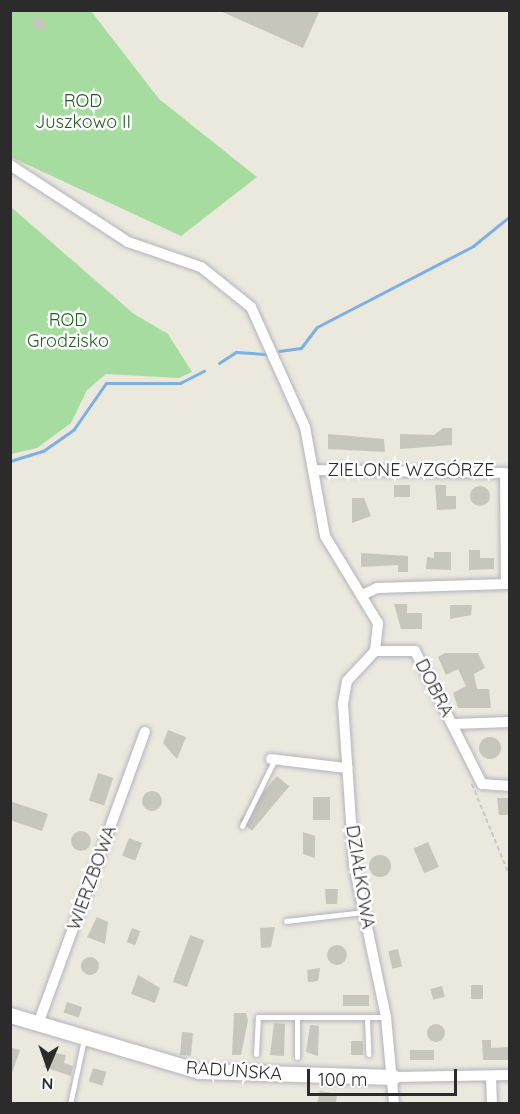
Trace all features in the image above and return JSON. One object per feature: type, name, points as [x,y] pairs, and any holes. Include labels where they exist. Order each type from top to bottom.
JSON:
[{"type":"street","points":[[10,165],[128,242],[201,267],[251,307],[305,427],[325,536],[364,594],[378,623],[375,651]]},
{"type":"street","name":"ZIELONE WZGÓRZE","points":[[313,470],[505,473],[506,584],[377,588],[364,594]]},
{"type":"street","name":"DOBRA","points":[[375,651],[415,651],[478,778]]},
{"type":"street","name":"DZIAŁKOWA","points":[[375,651],[343,689],[354,865],[386,1017],[394,1104]]},
{"type":"street","points":[[453,724],[510,722]]},
{"type":"street","name":"WIERZBOWA","points":[[38,1024],[146,732]]},
{"type":"street","points":[[272,760],[347,768]]},
{"type":"street","points":[[478,778],[484,785],[510,786]]},
{"type":"street","name":"RADUŃSKA","points":[[10,1015],[199,1071],[393,1077]]},
{"type":"street","points":[[393,1077],[510,1075]]},
{"type":"street","points":[[491,1076],[492,1104]]},
{"type":"lane","points":[[242,826],[272,760]]},
{"type":"lane","points":[[286,921],[364,912]]},
{"type":"lane","points":[[256,1054],[258,1017],[386,1017]]},
{"type":"lane","points":[[297,1017],[297,1056]]},
{"type":"lane","points":[[367,1017],[368,1054]]},
{"type":"lane","points":[[70,1104],[85,1038]]},
{"type":"path","points":[[478,778],[470,786],[510,876]]},
{"type":"green space","name":"ROD Juszkowo II","points":[[11,11],[91,11],[159,99],[257,177],[181,236],[11,157]]},
{"type":"green space","name":"ROD Grodzisko","points":[[11,207],[134,314],[168,334],[192,372],[179,378],[106,374],[87,390],[71,423],[37,448],[11,454]]},
{"type":"building","points":[[218,10],[320,10],[303,48]]},
{"type":"building","points":[[36,16],[47,23],[42,31],[31,24]]},
{"type":"building","points":[[443,428],[452,428],[452,445],[400,449],[400,434],[434,435]]},
{"type":"building","points":[[328,434],[384,439],[385,452],[328,449]]},
{"type":"building","points":[[394,485],[410,485],[410,497],[394,497]]},
{"type":"building","points":[[435,485],[446,485],[446,496],[456,496],[456,509],[437,510]]},
{"type":"building","points":[[480,486],[487,489],[490,496],[487,503],[480,506],[473,503],[470,496],[473,489]]},
{"type":"building","points":[[352,498],[364,498],[371,516],[352,523]]},
{"type":"building","points":[[469,550],[480,550],[480,558],[494,558],[494,569],[469,570]]},
{"type":"building","points":[[434,552],[451,552],[451,570],[426,569],[427,557],[434,558]]},
{"type":"building","points":[[361,553],[408,556],[408,572],[398,572],[398,565],[361,567]]},
{"type":"building","points":[[394,604],[407,604],[407,613],[422,613],[422,629],[401,629]]},
{"type":"building","points":[[450,605],[472,605],[471,615],[450,619]]},
{"type":"building","points":[[445,653],[478,653],[485,668],[474,674],[477,689],[489,689],[491,708],[458,708],[453,693],[466,686],[458,669],[446,675],[438,657]]},
{"type":"building","points":[[168,730],[186,737],[177,759],[163,743]]},
{"type":"building","points":[[490,737],[498,740],[501,748],[498,756],[490,759],[482,756],[479,748],[482,740]]},
{"type":"building","points":[[98,773],[113,778],[104,806],[89,801]]},
{"type":"building","points":[[277,776],[289,786],[252,831],[240,820]]},
{"type":"building","points":[[152,791],[159,794],[162,801],[159,808],[152,811],[145,808],[142,801],[145,794]]},
{"type":"building","points":[[313,797],[330,797],[330,820],[313,820]]},
{"type":"building","points":[[497,798],[510,798],[510,815],[499,815]]},
{"type":"building","points":[[10,801],[48,814],[42,831],[10,820]]},
{"type":"building","points":[[81,831],[88,834],[91,841],[88,848],[81,851],[74,848],[71,841],[74,834]]},
{"type":"building","points":[[303,832],[315,836],[315,858],[303,854]]},
{"type":"building","points":[[129,838],[142,843],[135,861],[122,856]]},
{"type":"building","points":[[428,842],[439,867],[424,873],[413,849]]},
{"type":"building","points":[[380,855],[388,858],[391,866],[388,874],[380,877],[372,874],[369,866],[372,858]]},
{"type":"building","points":[[325,889],[338,889],[337,904],[326,904]]},
{"type":"building","points":[[97,917],[108,922],[105,944],[87,937]]},
{"type":"building","points":[[275,927],[271,947],[261,948],[260,928]]},
{"type":"building","points":[[132,928],[140,931],[135,945],[127,942]]},
{"type":"building","points":[[190,935],[204,940],[187,987],[173,982]]},
{"type":"building","points":[[337,945],[344,948],[347,955],[344,962],[337,965],[330,962],[327,955],[330,948]]},
{"type":"building","points":[[398,949],[402,967],[392,969],[388,951]]},
{"type":"building","points":[[86,957],[94,957],[99,962],[97,973],[86,975],[81,970],[81,962]]},
{"type":"building","points":[[320,968],[318,981],[308,982],[307,970]]},
{"type":"building","points":[[138,975],[160,988],[155,1003],[131,994]]},
{"type":"building","points":[[471,985],[483,985],[483,999],[471,999]]},
{"type":"building","points":[[442,986],[445,997],[433,1000],[430,989]]},
{"type":"building","points":[[343,995],[369,995],[369,1006],[343,1006]]},
{"type":"building","points":[[67,1002],[82,1007],[79,1017],[64,1012]]},
{"type":"building","points":[[234,1013],[246,1013],[248,1020],[241,1055],[232,1055]]},
{"type":"building","points":[[274,1023],[285,1024],[284,1056],[270,1055]]},
{"type":"building","points":[[436,1024],[442,1027],[445,1033],[442,1039],[436,1042],[430,1039],[427,1033],[430,1027]]},
{"type":"building","points":[[310,1025],[319,1026],[318,1056],[306,1052]]},
{"type":"building","points":[[182,1032],[193,1033],[191,1056],[180,1055]]},
{"type":"building","points":[[482,1040],[491,1040],[491,1048],[510,1047],[510,1060],[483,1060]]},
{"type":"building","points":[[351,1041],[363,1041],[363,1055],[351,1055]]},
{"type":"building","points":[[10,1047],[20,1050],[12,1073],[10,1072]]},
{"type":"building","points":[[410,1050],[434,1050],[434,1060],[410,1060]]},
{"type":"building","points":[[49,1052],[66,1055],[64,1063],[73,1066],[71,1076],[44,1067]]},
{"type":"building","points":[[93,1068],[106,1072],[102,1085],[89,1081]]},
{"type":"building","points":[[320,1091],[337,1094],[336,1104],[317,1104]]},
{"type":"waterway","points":[[279,351],[301,348],[317,327],[473,246],[510,216]]},
{"type":"waterway","points":[[219,363],[236,352],[268,354]]},
{"type":"waterway","points":[[10,461],[43,451],[74,429],[106,383],[180,383],[204,371]]}]
